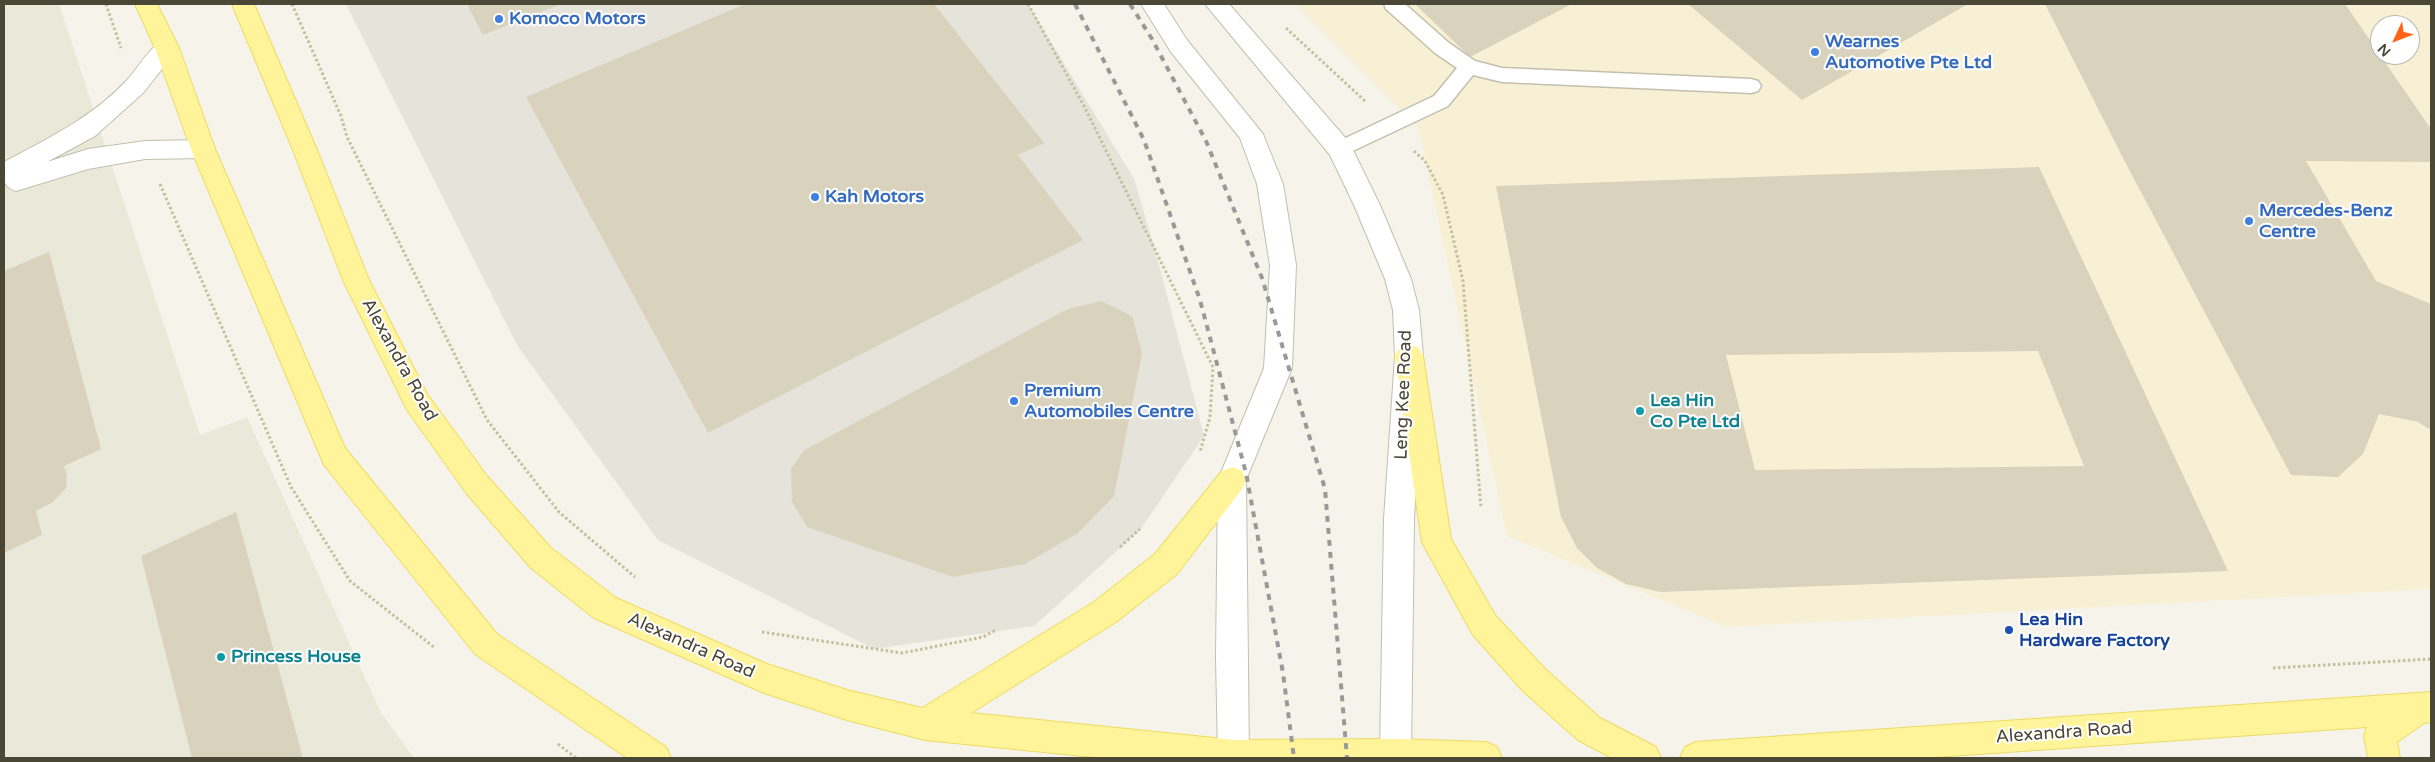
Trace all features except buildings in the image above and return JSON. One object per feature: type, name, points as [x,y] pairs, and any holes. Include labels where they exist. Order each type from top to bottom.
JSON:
[{"type":"main road","points":[[146,4],[167,48],[203,149],[334,456],[486,644],[654,758]]},
{"type":"main road","name":"Alexandra Road","points":[[243,4],[356,280],[417,402],[477,485],[541,558],[605,608],[764,678],[847,706],[925,724],[1234,757],[1486,758]]},
{"type":"main road","points":[[1409,356],[1437,542],[1484,626],[1534,680],[1589,729],[1645,758]]},
{"type":"main road","points":[[925,724],[1105,612],[1166,564],[1232,480]]},
{"type":"main road","points":[[2384,758],[2380,735],[2424,708]]},
{"type":"main road","name":"Alexandra Road","points":[[1696,758],[2424,708]]},
{"type":"street","points":[[1152,4],[1179,46],[1251,134],[1270,184],[1283,265],[1278,368],[1232,480],[1231,658],[1234,757]]},
{"type":"street","name":"Leng Kee Road","points":[[1216,4],[1340,149],[1367,205],[1398,279],[1406,310],[1409,356],[1399,519],[1396,757]]},
{"type":"street","points":[[4,174],[86,128],[135,87],[167,48]]},
{"type":"street","points":[[4,184],[88,159],[145,150],[203,149]]},
{"type":"lane","points":[[1393,4],[1442,48],[1469,67],[1502,75],[1751,86]]},
{"type":"lane","points":[[1340,149],[1441,101],[1469,67]]},
{"type":"path","points":[[106,4],[124,54]]},
{"type":"path","points":[[292,4],[341,116],[347,137],[487,420],[559,512],[640,581]]},
{"type":"path","points":[[1028,4],[1088,114],[1213,367],[1210,417],[1199,455]]},
{"type":"path","points":[[1118,549],[1145,525]]},
{"type":"path","points":[[758,632],[902,654],[983,637],[1001,628]]},
{"type":"path","points":[[2274,668],[2431,659]]},
{"type":"shaded area","points":[[4,4],[59,4],[200,435],[247,417],[381,713],[414,758],[4,758]]},
{"type":"shaded area","points":[[346,4],[1028,4],[1134,179],[1154,246],[1204,436],[1140,530],[1034,626],[874,649],[658,540],[517,345]]},
{"type":"shaded area","points":[[1295,4],[2431,4],[2431,589],[1726,627],[1507,536],[1418,127]]},
{"type":"railway","points":[[1075,4],[1144,140],[1200,300],[1246,473],[1283,673],[1294,758]]},
{"type":"railway","points":[[1130,4],[1152,39],[1206,141],[1262,278],[1325,489],[1347,758]]},
{"type":"place","name":"Komoco Motors","points":[[499,19]]},
{"type":"place","name":"Wearnes Automotive Pte Ltd","points":[[1815,52]]},
{"type":"place","name":"Kah Motors","points":[[815,197]]},
{"type":"place","name":"Mercedes-Benz Centre","points":[[2249,221]]},
{"type":"place","name":"Premium Automobiles Centre","points":[[1014,401]]},
{"type":"place","name":"Lea Hin Co Pte Ltd","points":[[1640,411]]},
{"type":"place","name":"Lea Hin Hardware Factory","points":[[2009,630]]},
{"type":"place","name":"Princess House","points":[[221,657]]}]
